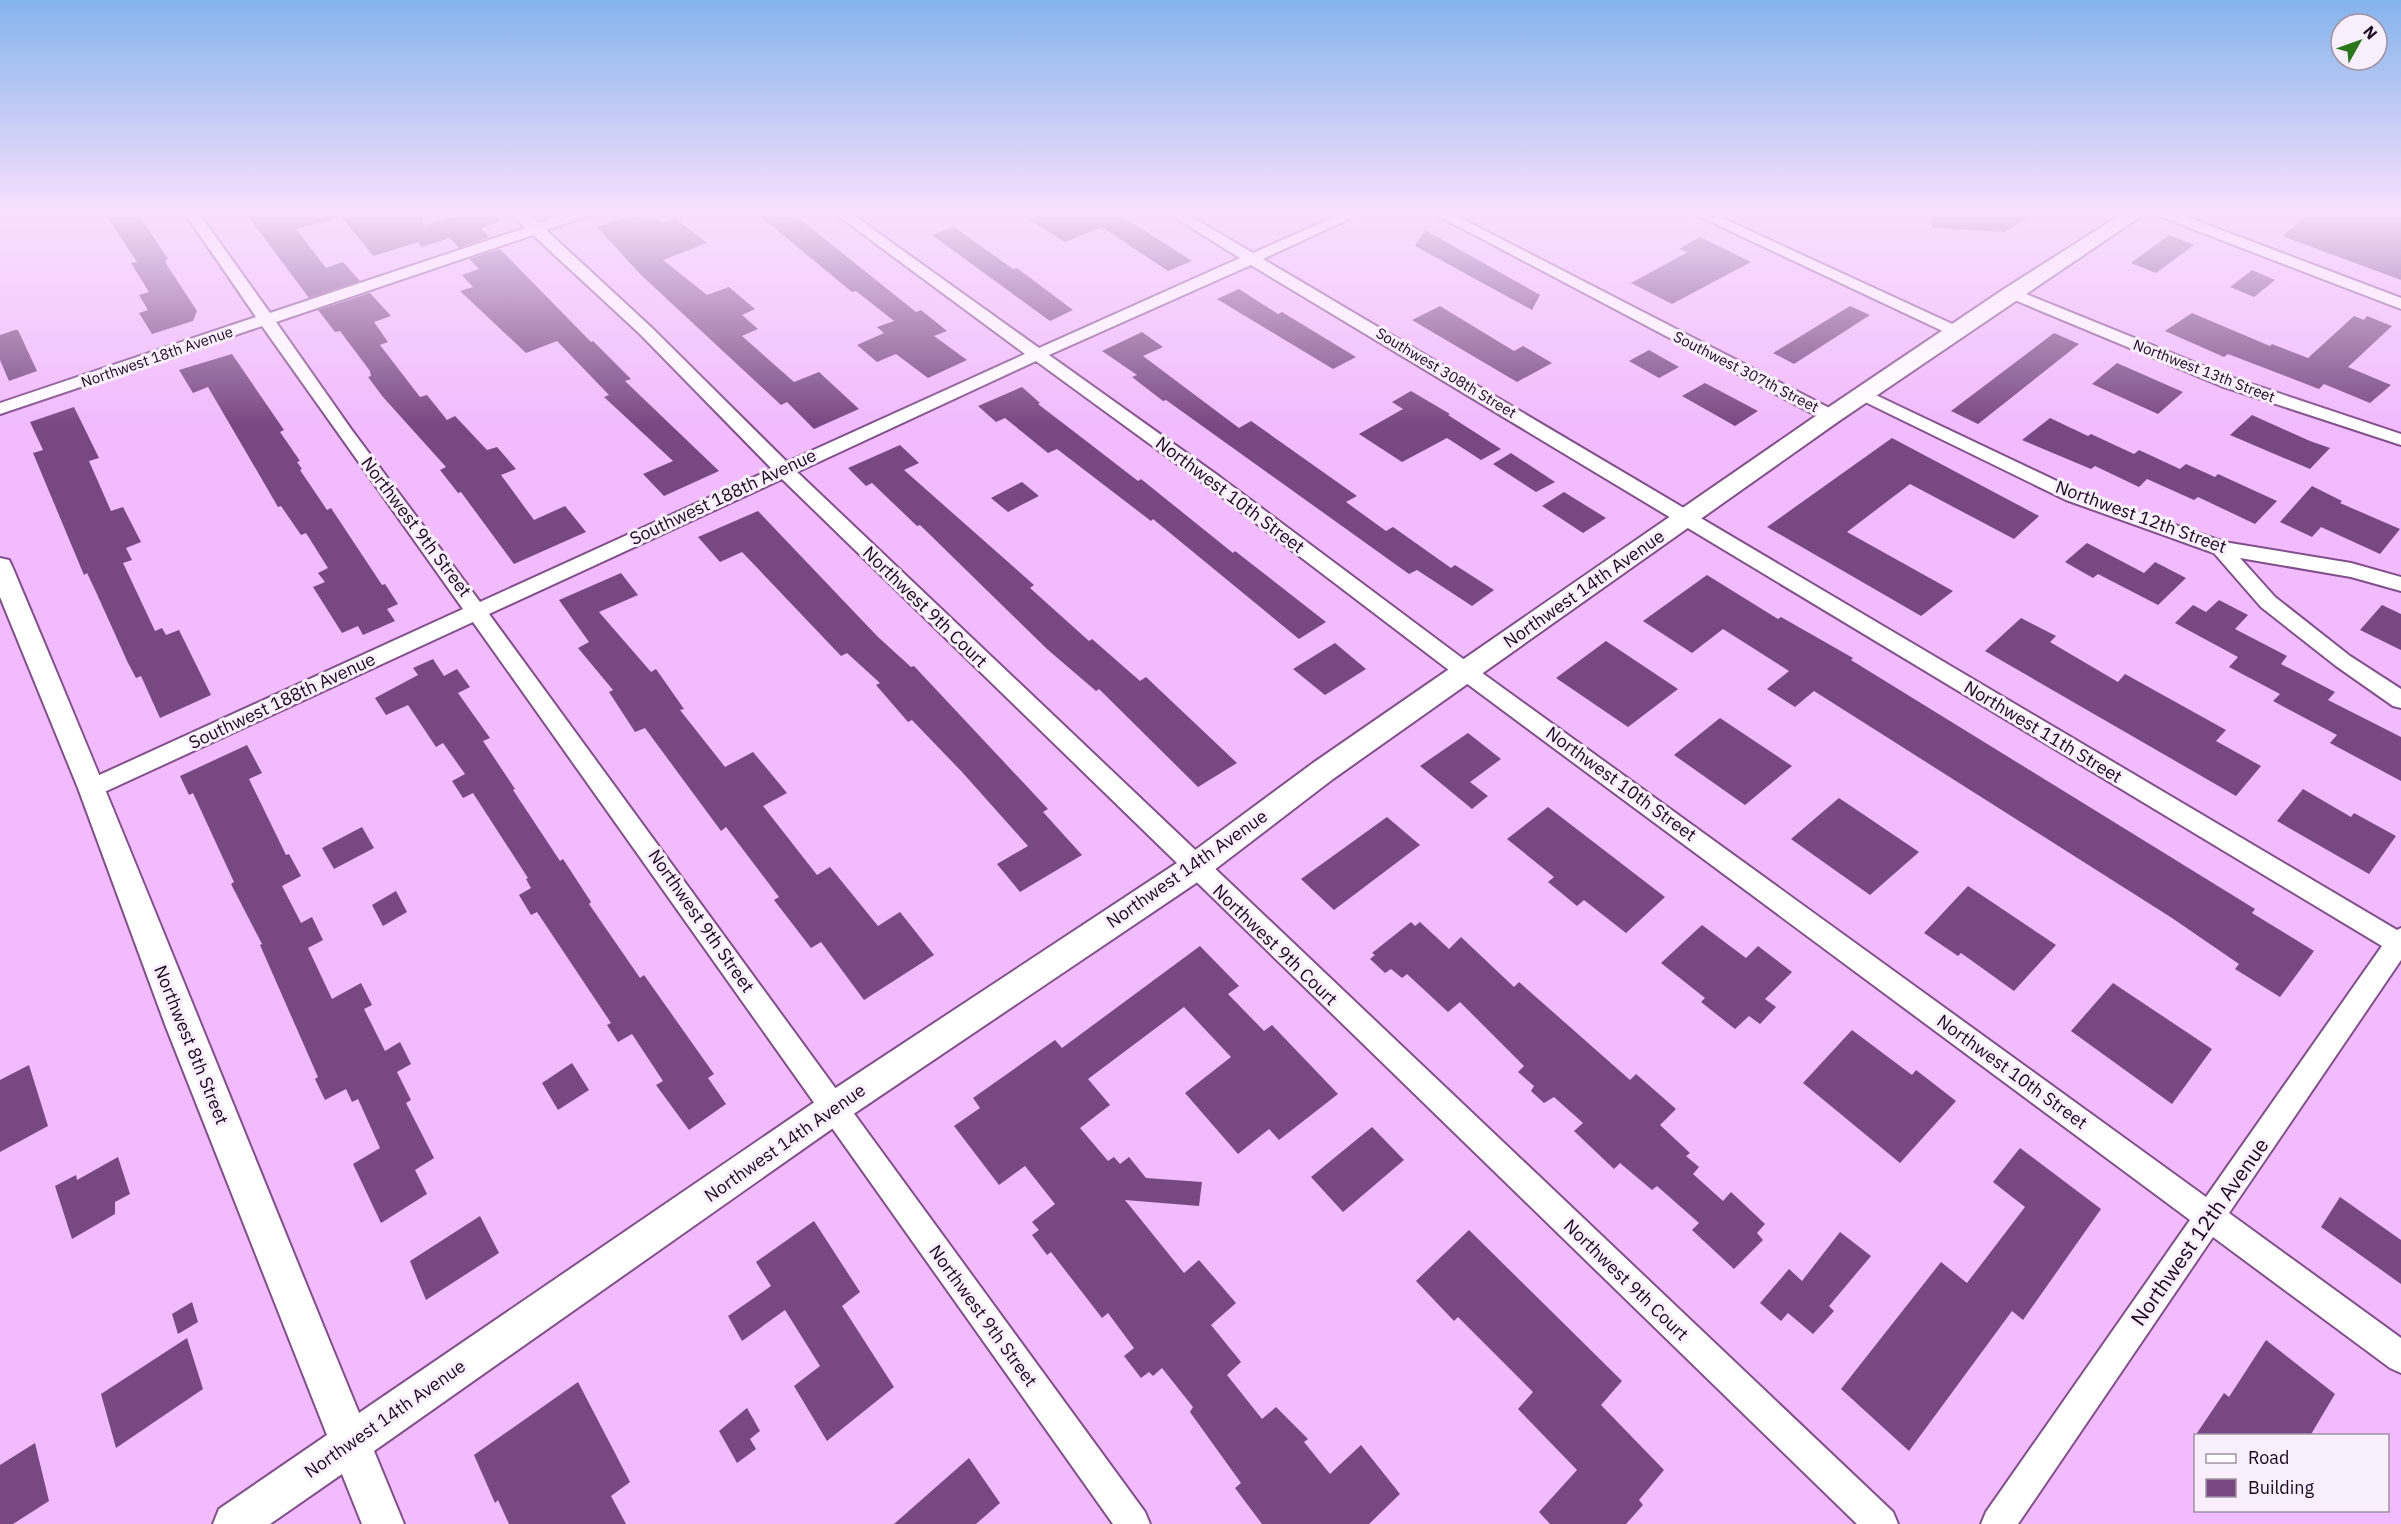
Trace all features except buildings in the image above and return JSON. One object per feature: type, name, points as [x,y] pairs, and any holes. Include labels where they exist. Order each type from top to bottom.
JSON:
[{"type":"street","name":"Northwest 9th Street","points":[[241,283],[345,433],[477,611],[1133,1524]]},
{"type":"street","name":"Northwest 18th Avenue","points":[[0,409],[376,283]]},
{"type":"street","name":"Northwest 9th Court","points":[[594,283],[646,331],[783,470],[1194,868],[1881,1524]]},
{"type":"street","name":"Northwest 10th Street","points":[[939,283],[1213,481],[1466,672],[2401,1357]]},
{"type":"street","name":"Southwest 188th Avenue","points":[[92,788],[783,470],[1198,283]]},
{"type":"street","name":"Southwest 308th Street","points":[[1293,283],[1646,492],[1686,519]]},
{"type":"street","name":"Southwest 307th Street","points":[[1575,283],[1831,416]]},
{"type":"street","points":[[1851,283],[1955,331]]},
{"type":"street","name":"Northwest 14th Avenue","points":[[234,1524],[834,1108],[1194,868],[1323,771],[1831,416],[2026,283]]},
{"type":"street","points":[[2347,283],[2401,304]]},
{"type":"street","name":"Northwest 13th Street","points":[[2011,293],[2227,382],[2401,440]]},
{"type":"street","name":"Northwest 12th Street","points":[[1863,394],[2073,496],[2221,548],[2351,570],[2401,584]]},
{"type":"street","name":"Northwest 11th Street","points":[[1686,519],[2400,942]]},
{"type":"street","points":[[2221,548],[2268,602],[2343,661],[2401,700]]},
{"type":"street","name":"Northwest 8th Street","points":[[0,566],[92,788],[183,1028],[382,1524]]},
{"type":"street","name":"Northwest 12th Avenue","points":[[1998,1524],[2400,942]]}]
